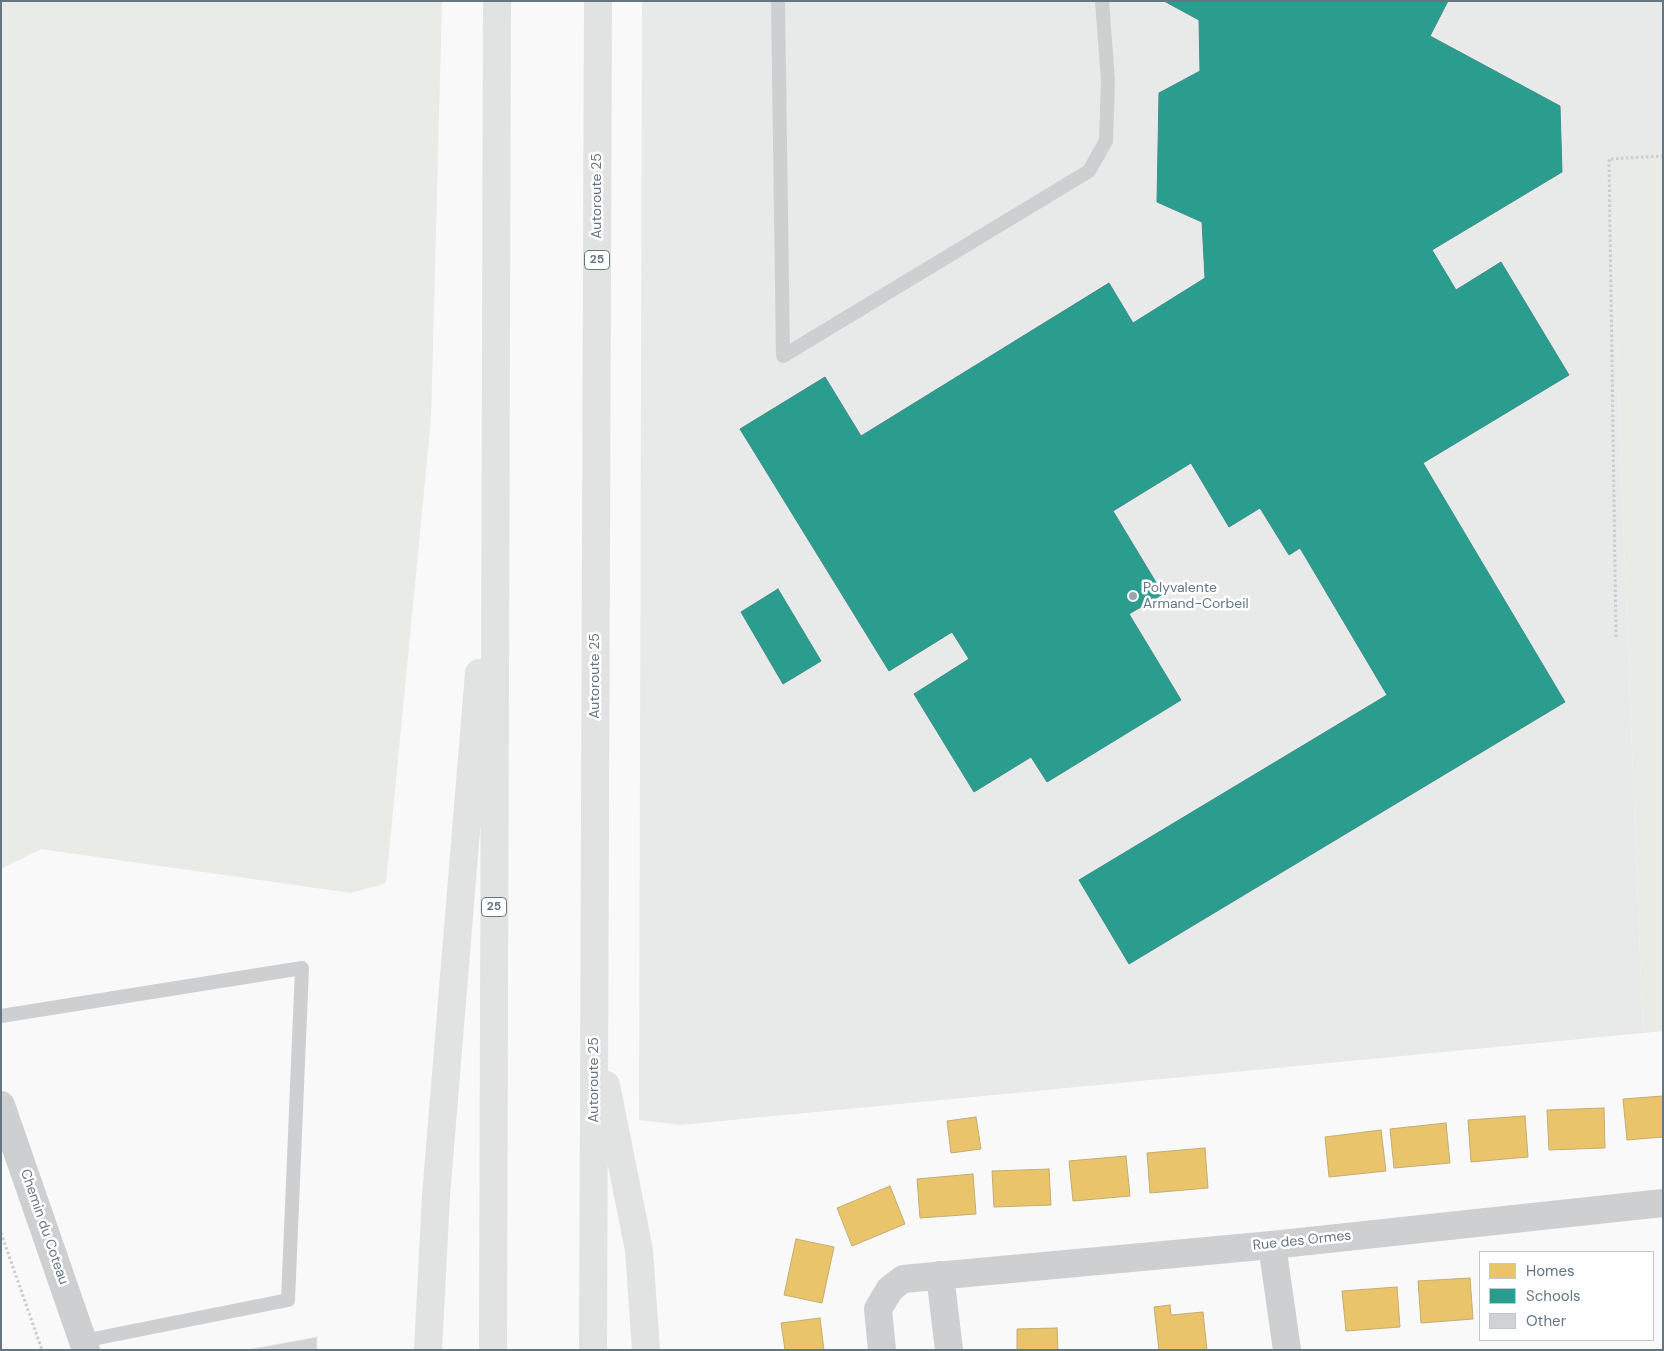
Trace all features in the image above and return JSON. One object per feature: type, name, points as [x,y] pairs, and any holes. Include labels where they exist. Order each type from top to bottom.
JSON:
[{"type":"highway","name":"25","points":[[493,1350],[497,1]]},
{"type":"highway","name":"Autoroute 25","points":[[593,1350],[598,1]]},
{"type":"highway","points":[[428,1350],[436,1186],[496,465]]},
{"type":"highway","points":[[595,1027],[639,1250],[646,1350]]},
{"type":"street","name":"Chemin du Coteau","points":[[1,1105],[84,1345]]},
{"type":"street","name":"Rue des Ormes","points":[[882,1350],[878,1309],[890,1289],[903,1279],[1272,1245],[1663,1203]]},
{"type":"street","points":[[1272,1245],[1287,1350]]},
{"type":"street","points":[[940,1276],[949,1350]]},
{"type":"lane","points":[[778,1],[783,356],[1089,170],[1106,141],[1108,80],[1102,1]]},
{"type":"lane","points":[[1,1016],[302,968],[288,1300],[84,1345]]},
{"type":"path","points":[[1616,637],[1609,159],[1663,156]]},
{"type":"path","points":[[1,1233],[42,1350]]},
{"type":"shaded area","points":[[1,1],[442,1],[431,419],[386,883],[351,893],[41,849],[1,869]]},
{"type":"shaded area","name":"Polyvalente Armand-Corbeil","points":[[642,1],[1663,1],[1663,155],[1609,159],[1643,1033],[680,1125],[639,1120]]},
{"type":"shaded area","points":[[1663,155],[1663,1031],[1643,1033],[1609,159]]},
{"type":"building: Homes","points":[[1663,1096],[1663,1137],[1627,1140],[1623,1099]]},
{"type":"building: Homes","points":[[1604,1108],[1605,1148],[1549,1150],[1547,1110]]},
{"type":"building: Homes","points":[[1525,1116],[1528,1157],[1471,1162],[1468,1120]]},
{"type":"building: Homes","points":[[976,1117],[981,1149],[951,1153],[947,1121]]},
{"type":"building: Homes","points":[[1446,1123],[1450,1163],[1394,1168],[1390,1129]]},
{"type":"building: Homes","points":[[1381,1130],[1386,1171],[1329,1177],[1325,1137]]},
{"type":"building: Homes","points":[[1205,1148],[1208,1188],[1150,1193],[1147,1153]]},
{"type":"building: Homes","points":[[1126,1156],[1130,1196],[1073,1201],[1069,1161]]},
{"type":"building: Homes","points":[[1049,1169],[1051,1205],[994,1207],[992,1171]]},
{"type":"building: Homes","points":[[973,1174],[976,1214],[920,1218],[917,1179]]},
{"type":"building: Homes","points":[[890,1186],[905,1224],[852,1246],[837,1208]]},
{"type":"building: Homes","points":[[796,1239],[834,1247],[822,1303],[784,1295]]},
{"type":"building: Homes","points":[[1470,1278],[1473,1319],[1421,1323],[1418,1281]]},
{"type":"building: Homes","points":[[1397,1287],[1400,1327],[1346,1331],[1342,1291]]},
{"type":"building: Homes","points":[[1170,1305],[1171,1315],[1203,1312],[1207,1350],[1159,1350],[1154,1307]]},
{"type":"building: Homes","points":[[820,1318],[824,1350],[785,1350],[781,1323]]},
{"type":"building: Homes","points":[[1057,1328],[1058,1350],[1017,1350],[1017,1329]]},
{"type":"building: Schools","name":"Polyvalente Armand-Corbeil","points":[[1164,1],[1448,1],[1430,36],[1560,106],[1562,172],[1432,250],[1456,290],[1501,262],[1569,375],[1423,463],[1565,702],[1129,964],[1079,880],[1387,695],[1300,548],[1289,555],[1260,508],[1229,527],[1191,463],[1113,511],[1163,594],[1129,614],[1181,700],[1047,782],[1031,757],[974,792],[914,694],[969,659],[952,632],[889,671],[740,429],[825,377],[861,436],[1109,283],[1133,323],[1205,278],[1202,222],[1157,202],[1159,93],[1200,71],[1199,20]]},
{"type":"building: Schools","points":[[778,589],[821,661],[783,684],[741,612]]},
{"type":"building: Other","points":[[317,1337],[317,1350],[246,1350]]},
{"type":"place","name":"Polyvalente Armand-Corbeil","points":[[1133,596]]}]
